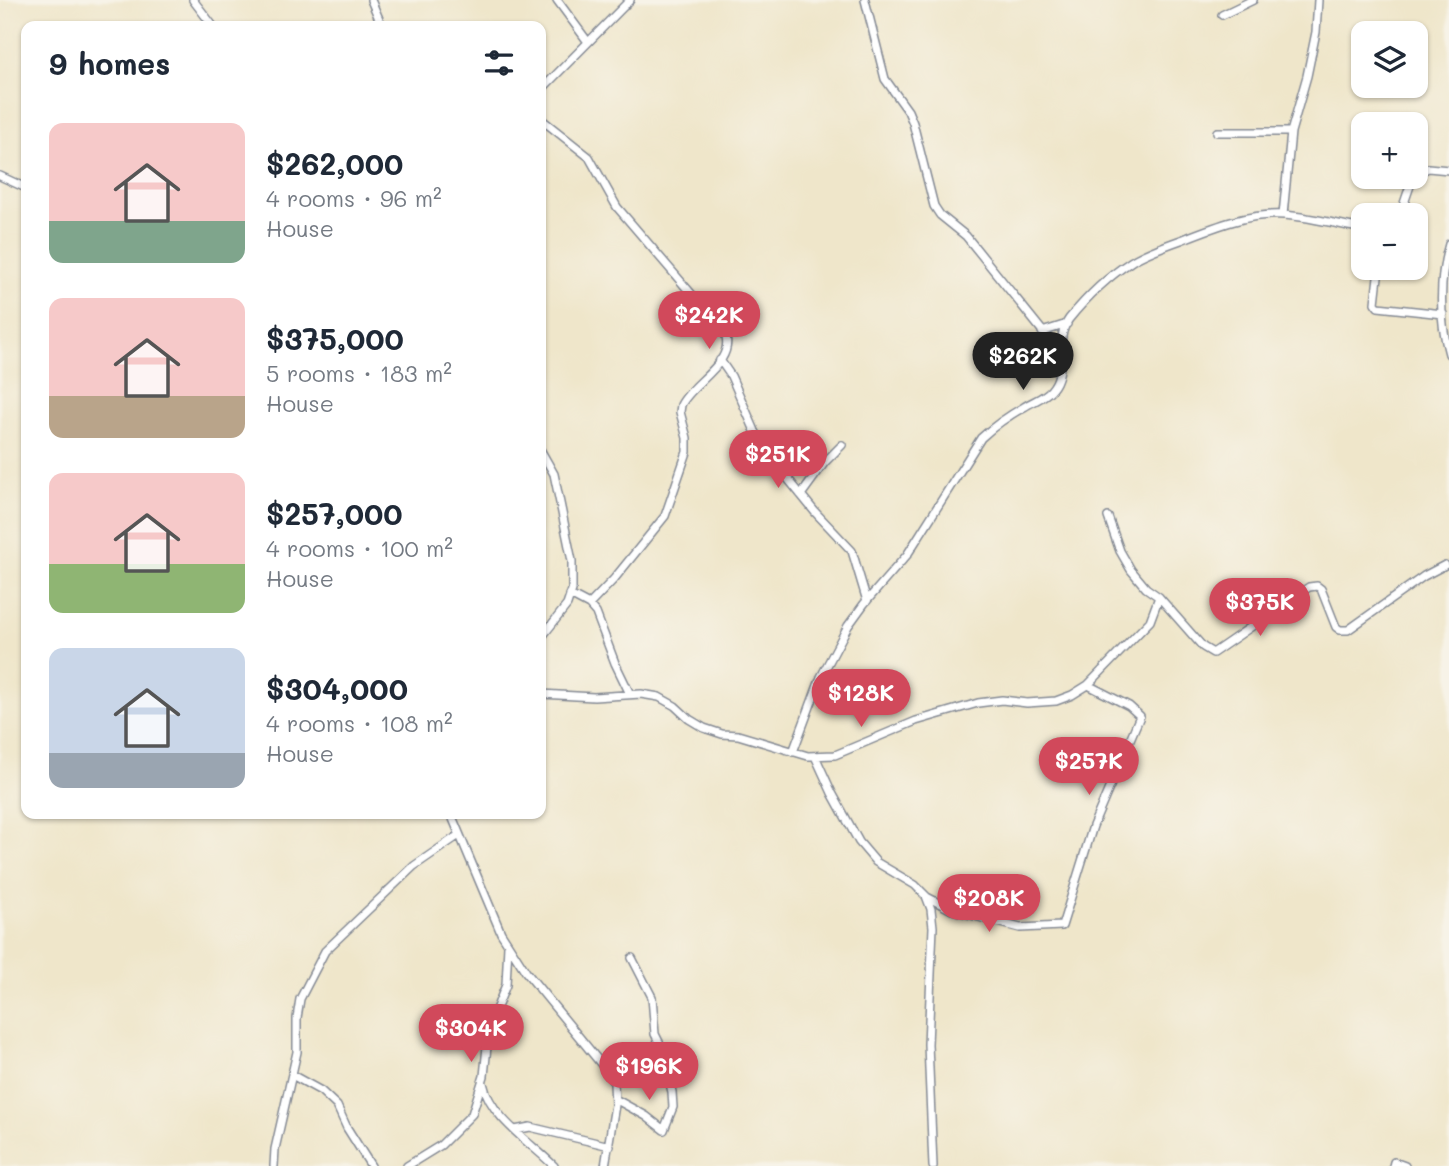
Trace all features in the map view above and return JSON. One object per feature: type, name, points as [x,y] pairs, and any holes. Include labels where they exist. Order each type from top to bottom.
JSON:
[{"type":"street","points":[[192,0],[210,21]]},
{"type":"street","points":[[371,0],[380,21]]},
{"type":"street","points":[[557,0],[588,42]]},
{"type":"street","points":[[546,85],[630,0]]},
{"type":"street","points":[[865,0],[886,79],[913,123],[934,206],[940,215],[966,236],[1042,332],[1059,347]]},
{"type":"street","points":[[1222,15],[1253,0]]},
{"type":"street","points":[[1283,215],[1291,132],[1317,32],[1318,0]]},
{"type":"street","points":[[546,123],[589,157],[617,207],[725,332],[727,347],[720,360],[681,405],[687,452],[664,516],[614,579],[589,605]]},
{"type":"street","points":[[1217,132],[1291,132]]},
{"type":"street","points":[[1428,168],[1449,170]]},
{"type":"street","points":[[0,176],[21,186]]},
{"type":"street","points":[[793,752],[821,677],[848,626],[907,555],[981,438],[998,423],[1042,398],[1051,389],[1059,378],[1059,347],[1067,324],[1107,279],[1133,260],[1222,224],[1253,217],[1283,215],[1351,227]]},
{"type":"street","points":[[1449,244],[1444,272],[1443,314],[1444,335],[1449,354]]},
{"type":"street","points":[[1378,280],[1375,303],[1378,306],[1384,309],[1443,314]]},
{"type":"street","points":[[1042,332],[1067,324]]},
{"type":"street","points":[[720,360],[732,376],[760,440],[771,458],[852,551],[867,601]]},
{"type":"street","points":[[801,495],[842,444]]},
{"type":"street","points":[[546,460],[554,474],[568,531],[572,561],[567,606],[546,632]]},
{"type":"street","points":[[1108,517],[1130,570],[1146,588],[1159,597],[1203,647],[1213,653],[1309,587],[1317,586],[1321,589],[1336,627],[1348,630],[1424,576],[1445,565]]},
{"type":"street","points":[[570,595],[589,605],[601,624],[630,694]]},
{"type":"street","points":[[546,694],[630,694],[659,697],[704,727],[793,752],[815,756],[835,755],[916,721],[978,703],[1002,700],[1027,703],[1056,701],[1072,695],[1088,685],[1150,621],[1159,597]]},
{"type":"street","points":[[815,756],[859,842],[876,862],[915,885],[926,896],[953,909],[1020,928],[1062,926],[1081,860],[1104,797],[1140,716],[1129,706],[1088,685]]},
{"type":"street","points":[[453,819],[501,933],[533,980],[610,1075],[615,1088],[615,1099],[605,1166]]},
{"type":"street","points":[[274,1166],[297,1052],[300,999],[325,951],[414,866],[459,835]]},
{"type":"street","points":[[926,896],[933,927],[928,1044],[933,1166]]},
{"type":"street","points":[[407,1166],[440,1145],[472,1114],[483,1082],[489,1027],[506,985],[508,944]]},
{"type":"street","points":[[615,1099],[646,1116],[664,1130],[673,1107],[667,1071],[655,1034],[652,997],[632,958]]},
{"type":"street","points":[[292,1075],[321,1091],[337,1106],[347,1128],[371,1166]]},
{"type":"street","points":[[483,1082],[497,1113],[554,1166]]},
{"type":"street","points":[[515,1130],[530,1127],[610,1146]]},
{"type":"street","points":[[1393,1166],[1394,1162],[1405,1166]]}]
